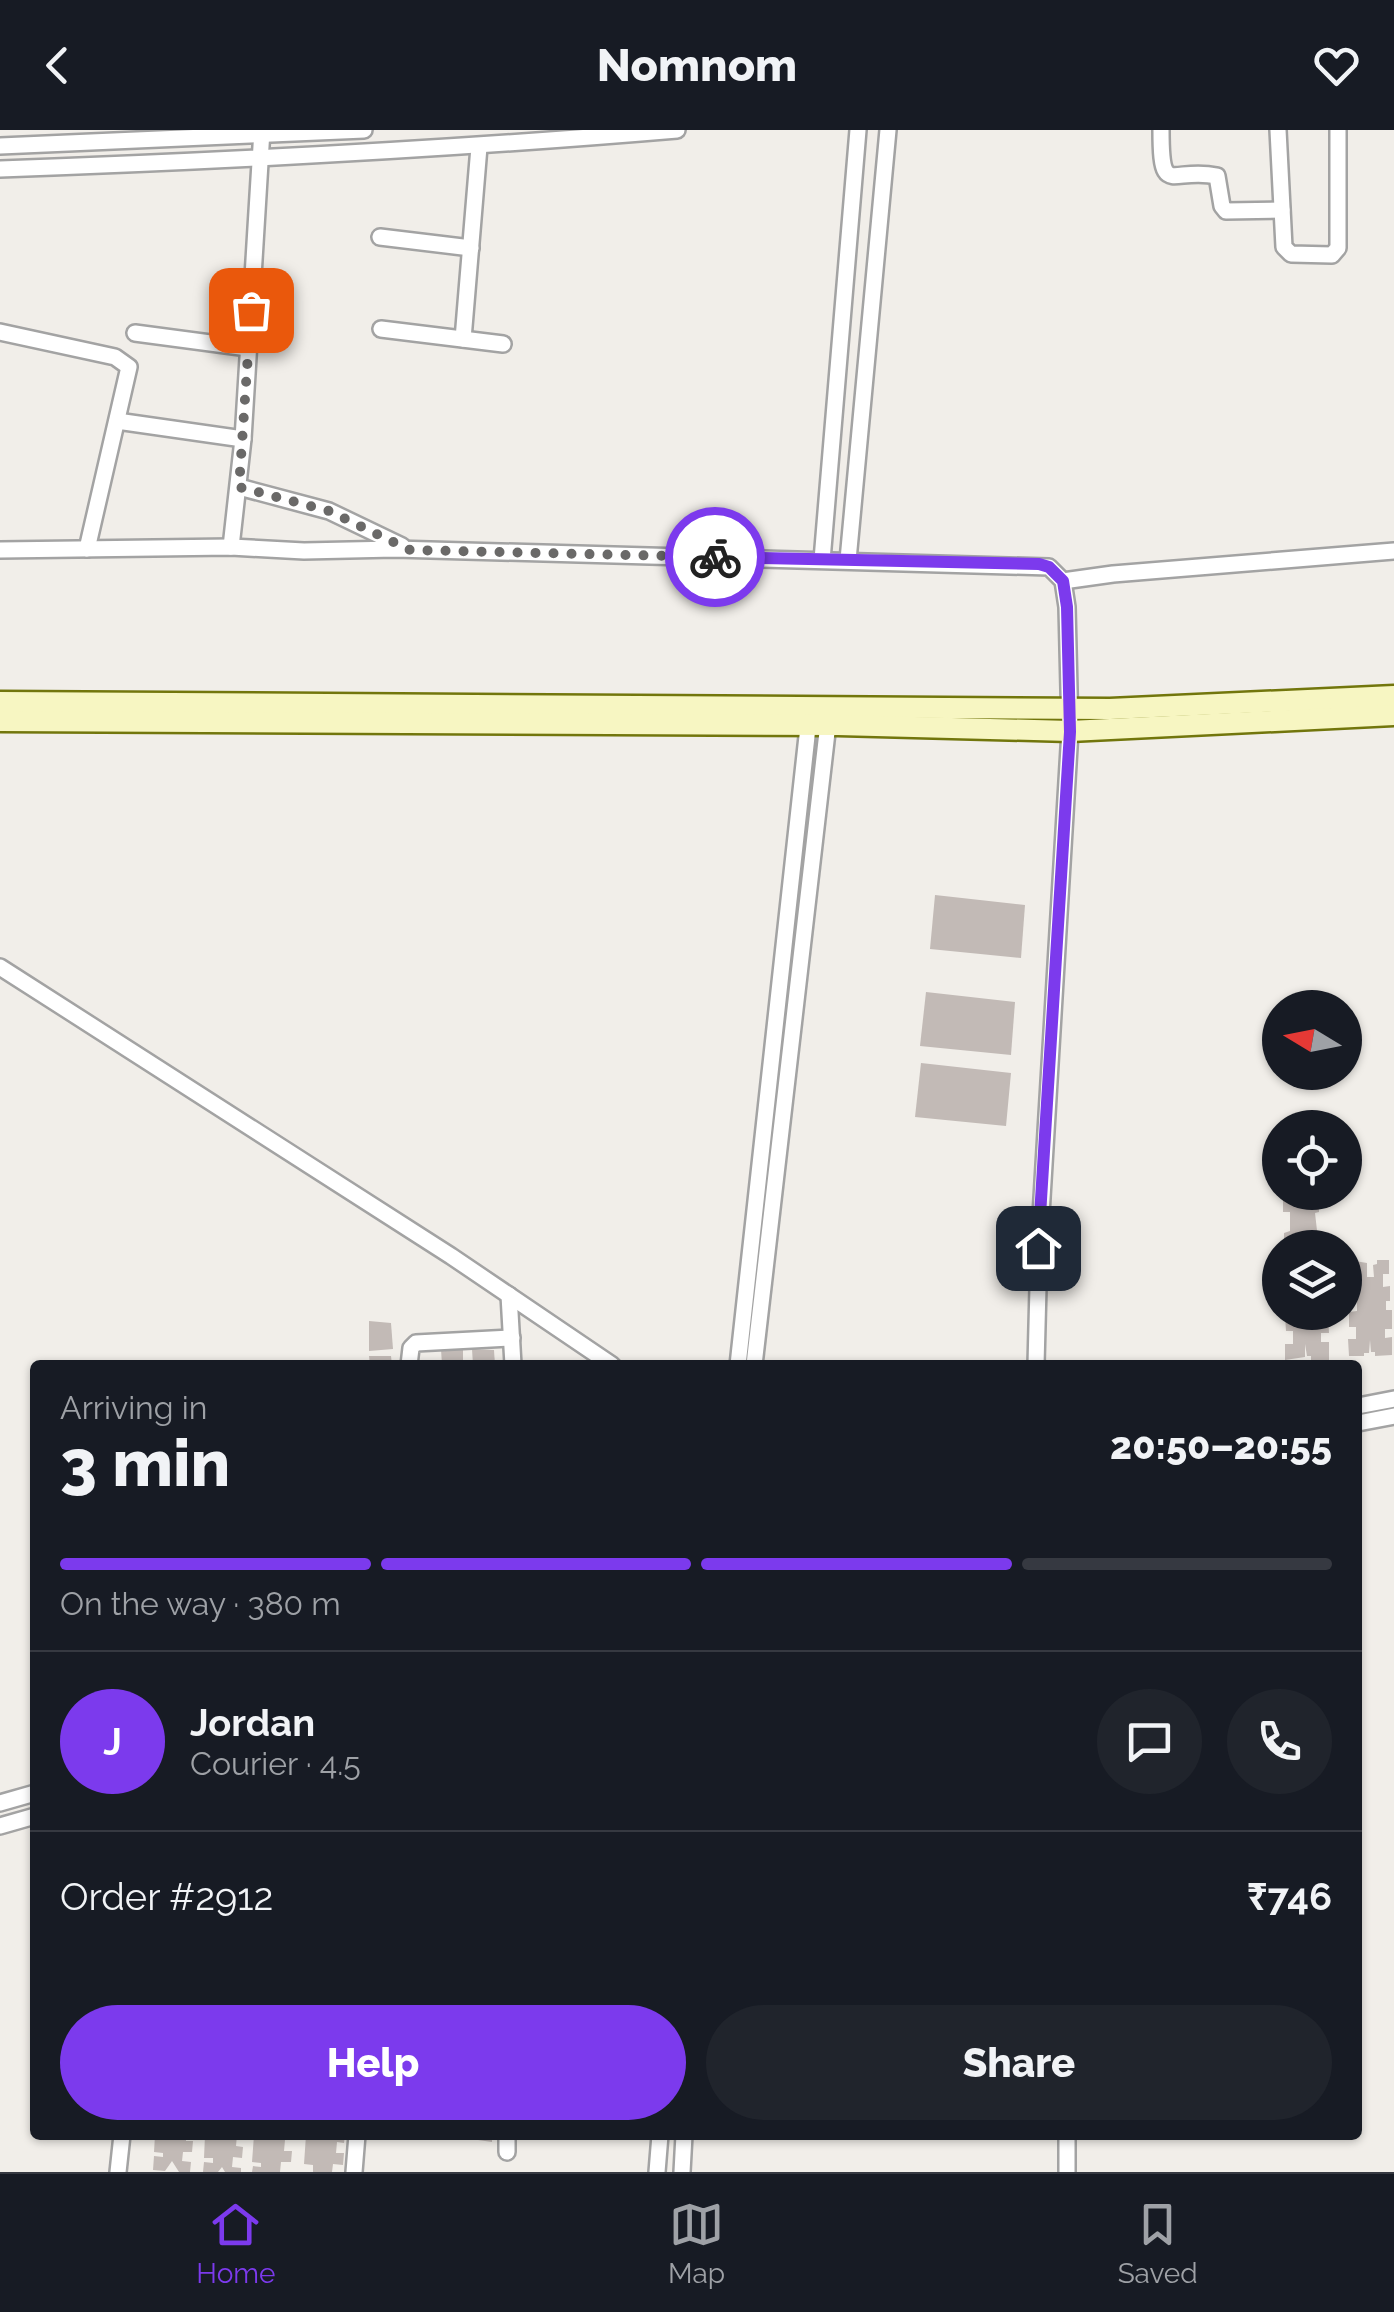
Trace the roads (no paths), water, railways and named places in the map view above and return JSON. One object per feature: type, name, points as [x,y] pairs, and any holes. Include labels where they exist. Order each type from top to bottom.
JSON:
[{"type":"main road","points":[[0,721],[819,716],[1394,696]]},
{"type":"main road","points":[[0,702],[819,716],[1070,732],[1394,715]]},
{"type":"street","points":[[0,146],[364,130]]},
{"type":"street","points":[[0,169],[261,160],[677,130]]},
{"type":"street","points":[[822,560],[858,130]]},
{"type":"street","points":[[848,560],[888,130]]},
{"type":"street","points":[[1161,130],[1161,165],[1166,174],[1176,178],[1217,176],[1226,211],[1282,210]]},
{"type":"street","points":[[1278,130],[1284,247],[1291,254],[1332,255],[1338,248],[1338,130]]},
{"type":"street","points":[[232,547],[244,440],[262,134]]},
{"type":"street","points":[[464,339],[480,147]]},
{"type":"street","points":[[380,237],[471,248]]},
{"type":"street","points":[[381,328],[502,344]]},
{"type":"street","points":[[0,332],[124,362],[130,368],[87,549]]},
{"type":"street","points":[[135,333],[248,348]]},
{"type":"street","points":[[118,422],[244,440]]},
{"type":"street","points":[[239,487],[329,511],[410,550]]},
{"type":"street","points":[[0,550],[232,547],[304,552],[410,550],[1049,567],[1063,581],[1067,607],[1070,732],[1038,1248],[1036,1360]]},
{"type":"street","points":[[1063,581],[1394,550]]},
{"type":"street","points":[[739,1360],[819,716]]},
{"type":"street","points":[[755,1360],[819,716]]},
{"type":"street","points":[[0,967],[258,1130],[605,1360]]},
{"type":"street","points":[[509,1295],[514,1360]]},
{"type":"street","points":[[410,1360],[416,1343],[512,1338]]},
{"type":"street","points":[[1362,1405],[1394,1399]]},
{"type":"street","points":[[1362,1422],[1394,1416]]},
{"type":"street","points":[[0,1803],[30,1794]]},
{"type":"street","points":[[0,1826],[30,1817]]},
{"type":"street","points":[[118,2172],[121,2140]]},
{"type":"street","points":[[354,2172],[357,2140]]},
{"type":"street","points":[[657,2172],[660,2140]]},
{"type":"street","points":[[682,2172],[684,2140]]},
{"type":"street","points":[[1067,2140],[1067,2172]]}]
